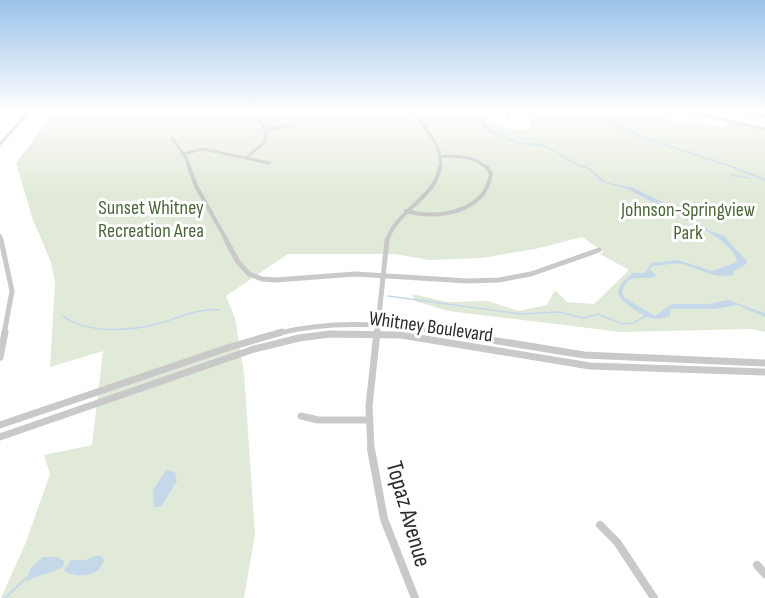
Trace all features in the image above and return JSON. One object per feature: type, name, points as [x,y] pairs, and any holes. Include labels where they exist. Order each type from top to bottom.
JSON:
[{"type":"street","points":[[173,139],[238,262],[249,274],[262,279],[382,274],[467,281],[503,280],[531,274],[598,250]]},
{"type":"street","points":[[246,158],[267,139]]},
{"type":"street","points":[[406,211],[433,217],[459,210],[476,201],[490,181],[491,172],[481,163],[466,157],[441,156],[434,139]]},
{"type":"street","points":[[182,154],[203,150],[269,164]]},
{"type":"street","name":"Topaz Avenue","points":[[415,598],[396,552],[380,501],[371,450],[370,420],[387,238],[396,222],[433,185],[440,170],[441,156]]},
{"type":"street","points":[[0,236],[12,296],[0,357]]},
{"type":"street","points":[[1,275],[8,273]]},
{"type":"street","name":"Whitney Boulevard","points":[[0,425],[251,340],[313,327],[411,327],[588,356],[765,363]]},
{"type":"street","name":"Whitney Boulevard","points":[[0,437],[268,344],[377,328],[408,336],[590,366],[765,372]]},
{"type":"street","points":[[301,416],[318,420],[370,420]]},
{"type":"street","points":[[600,525],[617,542],[654,598]]},
{"type":"street","points":[[757,565],[765,574]]},
{"type":"green space","name":"Sunset Whitney Recreation Area","points":[[34,139],[765,139],[765,332],[752,329],[621,332],[448,311],[415,301],[412,294],[447,302],[488,301],[518,311],[547,305],[555,290],[567,302],[594,304],[629,270],[600,254],[604,252],[582,237],[535,249],[482,258],[429,260],[395,254],[288,254],[226,296],[235,318],[244,373],[255,534],[244,598],[1,598],[26,542],[50,474],[44,455],[92,445],[103,351],[50,367],[55,283],[51,262],[33,220],[16,163]]},
{"type":"water","points":[[506,139],[520,143],[542,143],[591,169],[605,182],[633,188],[681,211],[710,231],[724,236],[747,261],[734,271],[733,275],[726,276],[713,275],[679,264],[653,266],[650,269],[656,275],[655,277],[635,278],[627,282],[622,293],[625,298],[655,316],[672,304],[709,304],[728,300],[765,313],[765,317],[737,305],[715,309],[670,309],[670,316],[659,319],[647,317],[632,308],[619,296],[620,286],[632,273],[645,273],[651,263],[678,260],[712,271],[737,262],[735,255],[723,242],[682,218],[678,212],[662,207],[628,189],[602,182],[590,170],[576,165],[548,148],[515,143]]},
{"type":"water","points":[[166,470],[175,472],[177,481],[161,507],[154,507],[153,490]]},
{"type":"water","points":[[101,556],[104,560],[102,566],[93,573],[82,576],[64,571],[71,560],[86,560]]},
{"type":"water","points":[[43,557],[57,557],[64,561],[63,567],[26,582],[30,569]]},
{"type":"waterway","points":[[648,139],[723,164]]},
{"type":"waterway","points":[[725,164],[765,180]]},
{"type":"waterway","points":[[731,175],[750,178]]},
{"type":"waterway","points":[[388,296],[521,314],[559,312],[584,318],[598,314],[622,324],[633,323],[646,316]]},
{"type":"waterway","points":[[63,316],[84,326],[121,329],[157,324],[196,312],[220,310]]},
{"type":"waterway","points":[[5,598],[26,578]]},
{"type":"park label","name":"Johnson-Springview Park","points":[[688,220]]}]
